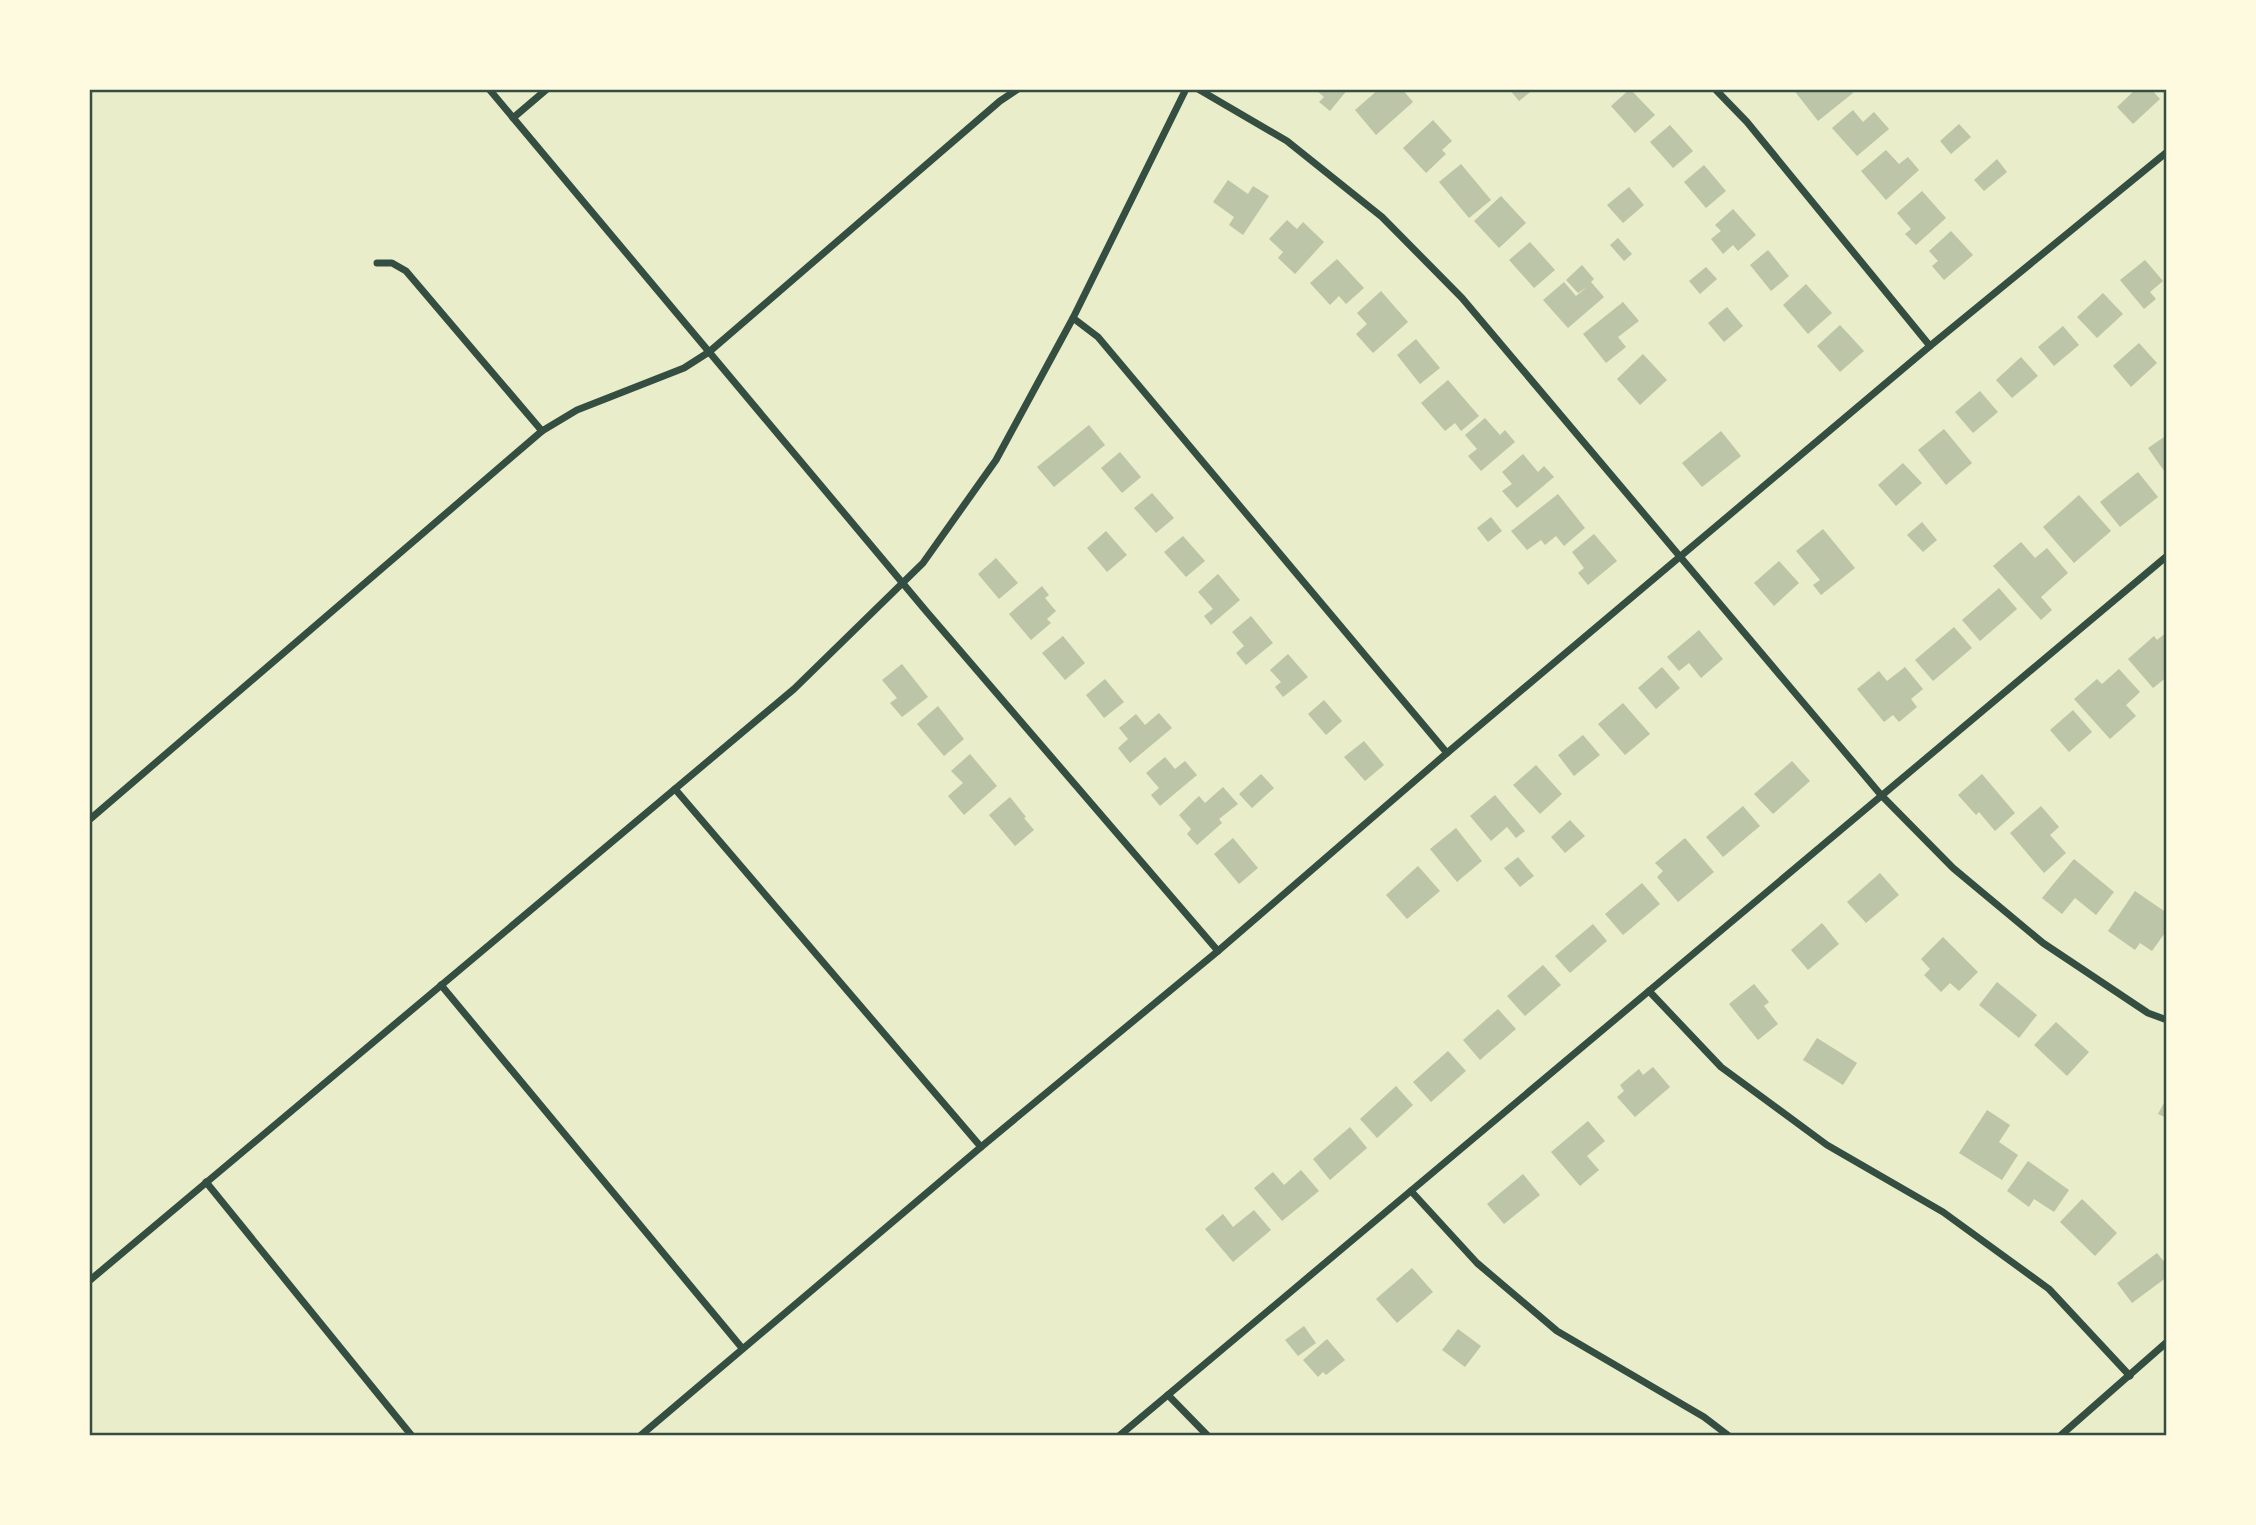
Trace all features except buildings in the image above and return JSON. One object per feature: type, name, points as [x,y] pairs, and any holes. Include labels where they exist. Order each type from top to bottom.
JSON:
[{"type":"street","points":[[489,89],[904,583],[1218,951]]},
{"type":"street","points":[[513,118],[547,89]]},
{"type":"street","points":[[89,820],[542,431],[577,410],[684,369],[709,352],[1000,101],[1018,89]]},
{"type":"street","points":[[89,1281],[794,689],[923,563],[996,460],[1073,318],[1186,89]]},
{"type":"street","points":[[1198,89],[1287,141],[1382,217],[1462,298],[1881,795],[1954,868],[2043,943],[2148,1013],[2167,1020]]},
{"type":"street","points":[[1715,89],[1746,122],[1930,346]]},
{"type":"street","points":[[640,1436],[981,1147],[1218,951],[1447,752],[1930,346],[2167,152]]},
{"type":"street","points":[[377,263],[392,263],[406,271],[542,431]]},
{"type":"street","points":[[1073,318],[1098,337],[1447,752]]},
{"type":"street","points":[[1119,1436],[2167,556]]},
{"type":"street","points":[[675,789],[981,1147]]},
{"type":"street","points":[[441,985],[742,1348]]},
{"type":"street","points":[[1649,991],[1720,1067],[1827,1145],[1943,1212],[2049,1289],[2130,1376]]},
{"type":"street","points":[[206,1182],[412,1436]]},
{"type":"street","points":[[1410,1191],[1477,1263],[1557,1331],[1704,1417],[1729,1436]]},
{"type":"street","points":[[2060,1436],[2167,1342]]},
{"type":"street","points":[[1168,1395],[1208,1436]]}]
